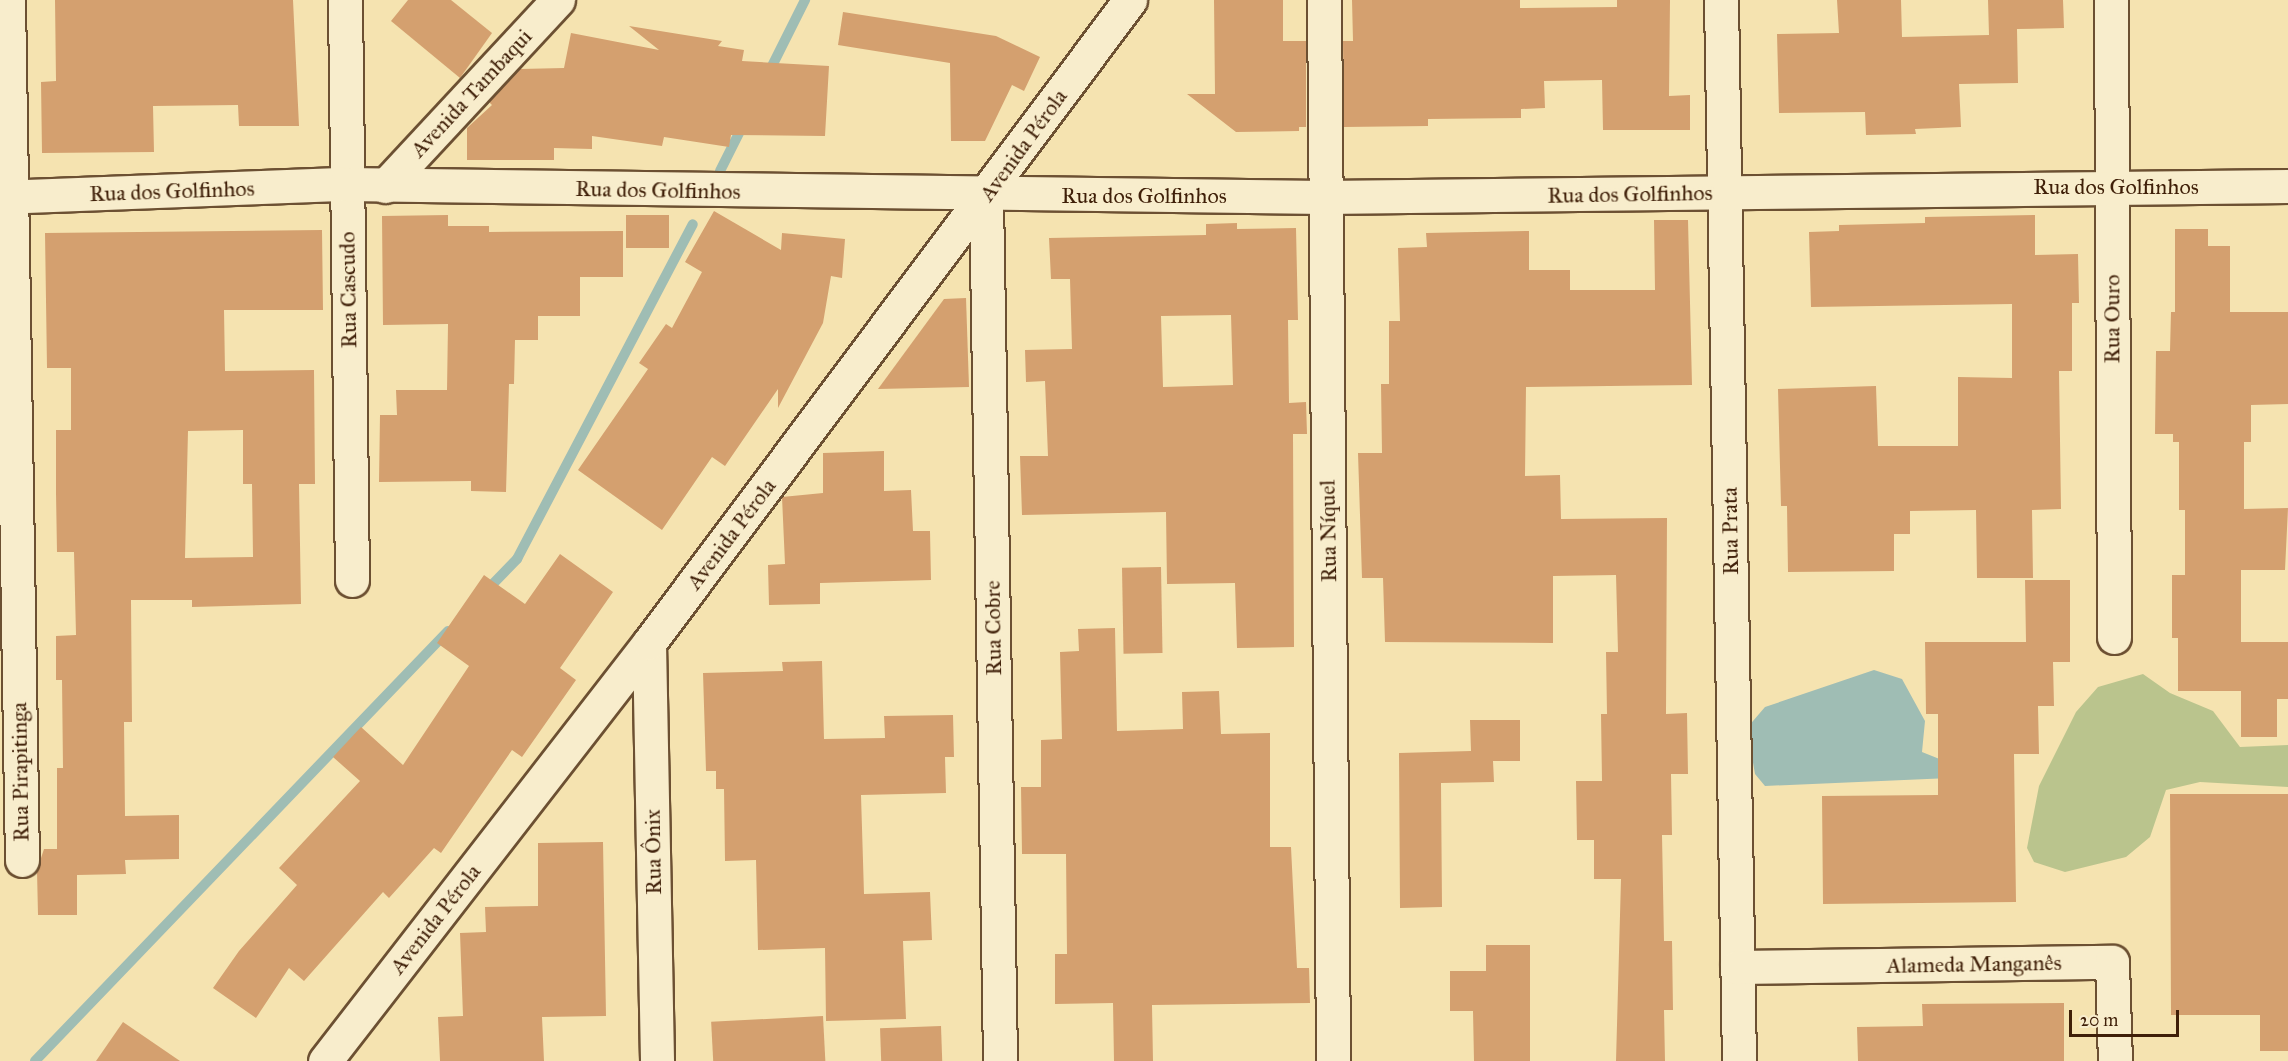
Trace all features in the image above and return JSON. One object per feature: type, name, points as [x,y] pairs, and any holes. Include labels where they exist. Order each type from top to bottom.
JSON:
[{"type":"street","name":"Rua Pirapitinga","points":[[8,0],[4,197],[22,860]]},
{"type":"street","name":"Rua Cascudo","points":[[345,0],[352,580]]},
{"type":"street","name":"Avenida Tambaqui","points":[[385,186],[558,0]]},
{"type":"street","name":"Avenida Pérola","points":[[325,1061],[649,643],[986,196],[1130,0]]},
{"type":"street","name":"Rua Níquel","points":[[1324,0],[1333,1061]]},
{"type":"street","name":"Rua Prata","points":[[1721,0],[1739,1061]]},
{"type":"street","name":"Rua Ouro","points":[[2111,0],[2114,637]]},
{"type":"street","name":"Rua dos Golfinhos","points":[[4,197],[346,184],[986,196],[1324,197],[2111,186],[2288,186]]},
{"type":"street","name":"Rua Cobre","points":[[986,196],[1000,1061]]},
{"type":"street","name":"Rua Ônix","points":[[649,643],[657,1061]]},
{"type":"street","name":"Alameda Manganês","points":[[1737,968],[2112,962],[2115,1061]]},
{"type":"green space","points":[[2143,674],[2170,693],[2213,711],[2240,747],[2288,745],[2288,787],[2200,782],[2166,790],[2150,837],[2126,857],[2065,872],[2034,862],[2027,848],[2039,786],[2076,712],[2098,687]]},
{"type":"water","points":[[1874,670],[1902,679],[1925,721],[1922,752],[1947,762],[1950,778],[1765,786],[1755,774],[1747,728],[1765,707]]},
{"type":"building","points":[[55,0],[293,0],[299,126],[239,126],[238,105],[153,106],[154,152],[42,153],[41,82],[56,81]]},
{"type":"building","points":[[408,0],[451,0],[492,33],[460,78],[391,21]]},
{"type":"building","points":[[1214,0],[1283,0],[1283,41],[1306,41],[1306,127],[1299,127],[1299,131],[1236,132],[1187,94],[1215,94]]},
{"type":"building","points":[[1352,0],[1520,0],[1520,8],[1617,7],[1617,0],[1670,0],[1669,96],[1690,95],[1690,130],[1603,130],[1602,80],[1544,81],[1545,108],[1521,109],[1521,118],[1428,119],[1428,126],[1344,127],[1343,41],[1353,41]]},
{"type":"building","points":[[1837,0],[1901,0],[1902,37],[1989,35],[1988,0],[2063,0],[2064,28],[2017,29],[2018,83],[1959,84],[1961,127],[1915,129],[1916,134],[1866,135],[1865,112],[1779,113],[1777,34],[1839,33]]},
{"type":"building","points":[[843,12],[996,36],[1040,57],[1024,91],[1012,85],[985,141],[951,141],[950,63],[838,45]]},
{"type":"building","points":[[629,26],[722,41],[718,46],[744,50],[742,61],[829,66],[825,136],[731,135],[729,147],[664,137],[662,146],[592,136],[592,149],[554,148],[554,160],[467,160],[467,128],[492,105],[489,102],[520,69],[564,68],[571,33],[659,50]]},
{"type":"building","points":[[714,211],[781,250],[782,233],[845,239],[842,278],[831,276],[823,323],[778,408],[778,389],[725,466],[712,457],[662,530],[578,470],[648,369],[639,363],[666,324],[672,328],[702,272],[685,262]]},
{"type":"building","points":[[448,215],[448,226],[489,226],[489,232],[623,231],[623,277],[580,277],[580,316],[538,316],[538,340],[515,340],[514,384],[509,384],[506,492],[471,491],[471,481],[379,482],[380,415],[397,415],[396,390],[447,390],[448,324],[383,325],[382,216]]},
{"type":"building","points":[[626,215],[669,215],[669,248],[626,248]]},
{"type":"building","points":[[2035,215],[2035,255],[2078,254],[2079,303],[2072,303],[2072,371],[2059,371],[2061,509],[2032,510],[2033,578],[1977,578],[1976,510],[1910,511],[1910,534],[1894,534],[1894,571],[1788,572],[1787,506],[1781,506],[1778,389],[1876,386],[1878,446],[1958,446],[1958,377],[2012,378],[2012,304],[1811,307],[1809,232],[1839,231],[1839,225],[1925,223],[1925,217]]},
{"type":"building","points":[[1654,220],[1688,220],[1692,385],[1526,387],[1525,476],[1560,475],[1561,519],[1667,518],[1666,714],[1687,713],[1688,774],[1671,774],[1672,835],[1662,835],[1664,941],[1672,941],[1673,1010],[1664,1010],[1665,1061],[1616,1061],[1621,879],[1594,879],[1594,840],[1577,840],[1576,781],[1602,781],[1601,714],[1607,714],[1606,652],[1618,652],[1616,575],[1553,576],[1553,643],[1385,642],[1383,578],[1362,578],[1358,453],[1382,453],[1381,384],[1389,384],[1389,321],[1400,321],[1398,248],[1427,247],[1426,233],[1529,231],[1529,270],[1570,270],[1570,290],[1655,290]]},
{"type":"building","points":[[1237,223],[1237,229],[1296,228],[1298,320],[1288,320],[1289,403],[1306,402],[1307,434],[1293,434],[1294,647],[1237,648],[1235,583],[1167,584],[1166,512],[1022,515],[1020,456],[1048,456],[1045,381],[1026,382],[1025,350],[1072,349],[1070,279],[1051,279],[1049,238],[1206,235],[1206,224]],"holes":[[[1231,315],[1233,385],[1163,387],[1161,316]]]},
{"type":"building","points":[[2175,229],[2208,229],[2208,246],[2230,246],[2230,312],[2288,312],[2288,404],[2251,405],[2251,442],[2244,442],[2244,509],[2288,508],[2285,570],[2241,570],[2241,642],[2288,642],[2288,699],[2277,699],[2277,737],[2241,737],[2241,691],[2178,691],[2178,638],[2172,638],[2172,575],[2185,575],[2185,510],[2179,510],[2179,442],[2173,442],[2173,434],[2155,434],[2156,351],[2170,351],[2171,312],[2175,312]]},
{"type":"building","points":[[322,230],[323,310],[224,310],[225,371],[314,370],[315,484],[299,484],[301,604],[192,607],[192,600],[131,600],[132,722],[124,722],[125,816],[179,815],[179,859],[125,860],[126,874],[77,875],[77,915],[38,915],[37,871],[44,849],[57,849],[57,768],[63,768],[62,680],[56,680],[56,636],[76,635],[74,552],[57,552],[56,430],[71,430],[71,368],[47,368],[45,233]],"holes":[[[243,430],[243,484],[252,484],[253,557],[185,558],[188,431]]]},
{"type":"building","points":[[966,298],[969,387],[878,389],[944,299]]},
{"type":"building","points":[[884,451],[884,491],[911,490],[913,531],[930,531],[931,580],[820,583],[820,604],[769,605],[768,565],[785,564],[782,497],[823,493],[823,453]]},
{"type":"building","points":[[560,554],[613,592],[560,668],[576,680],[522,757],[512,750],[441,853],[434,848],[389,898],[383,892],[304,981],[289,968],[256,1018],[213,988],[239,951],[297,885],[279,868],[360,781],[333,757],[361,727],[403,765],[469,666],[437,643],[484,575],[525,604]]},
{"type":"building","points":[[1161,567],[1163,653],[1124,654],[1122,568]]},
{"type":"building","points":[[2025,580],[2070,580],[2070,662],[2053,662],[2054,706],[2038,706],[2039,754],[2014,754],[2016,902],[1823,904],[1822,796],[1938,795],[1938,714],[1926,714],[1925,642],[2026,642]]},
{"type":"building","points":[[1115,628],[1117,731],[1183,729],[1182,692],[1219,691],[1221,734],[1270,733],[1270,847],[1291,847],[1297,968],[1309,968],[1310,1003],[1152,1005],[1153,1061],[1114,1061],[1113,1003],[1055,1004],[1055,954],[1067,954],[1066,854],[1022,854],[1021,787],[1041,787],[1041,740],[1062,739],[1060,652],[1079,651],[1078,629]]},
{"type":"building","points":[[822,661],[824,739],[885,738],[884,716],[953,715],[954,757],[945,757],[946,793],[861,795],[864,894],[930,892],[932,940],[903,941],[906,1019],[826,1021],[825,948],[758,950],[756,860],[725,861],[724,789],[716,789],[716,771],[706,771],[703,673],[783,671],[782,662]]},
{"type":"building","points":[[1470,720],[1520,720],[1520,761],[1493,761],[1494,782],[1441,783],[1442,907],[1400,908],[1399,753],[1471,751]]},
{"type":"building","points":[[2170,794],[2288,794],[2288,1051],[2260,1051],[2260,1015],[2171,1015]]},
{"type":"building","points":[[603,842],[606,1016],[542,1017],[544,1061],[440,1061],[438,1017],[463,1016],[460,933],[486,932],[485,907],[538,906],[538,843]]},
{"type":"building","points":[[1486,945],[1530,945],[1530,1061],[1474,1061],[1473,1011],[1450,1011],[1450,971],[1486,971]]},
{"type":"building","points":[[2064,1003],[2064,1061],[1858,1061],[1857,1027],[1923,1026],[1922,1004]]},
{"type":"building","points":[[823,1016],[825,1061],[713,1061],[711,1022]]},
{"type":"building","points":[[123,1022],[180,1061],[96,1061]]},
{"type":"building","points":[[941,1026],[942,1061],[881,1061],[880,1028]]},
{"type":"waterway","points":[[768,74],[805,0]]},
{"type":"waterway","points":[[720,171],[744,123]]},
{"type":"waterway","points":[[486,591],[517,559],[693,224]]},
{"type":"waterway","points":[[35,1061],[448,631]]}]
